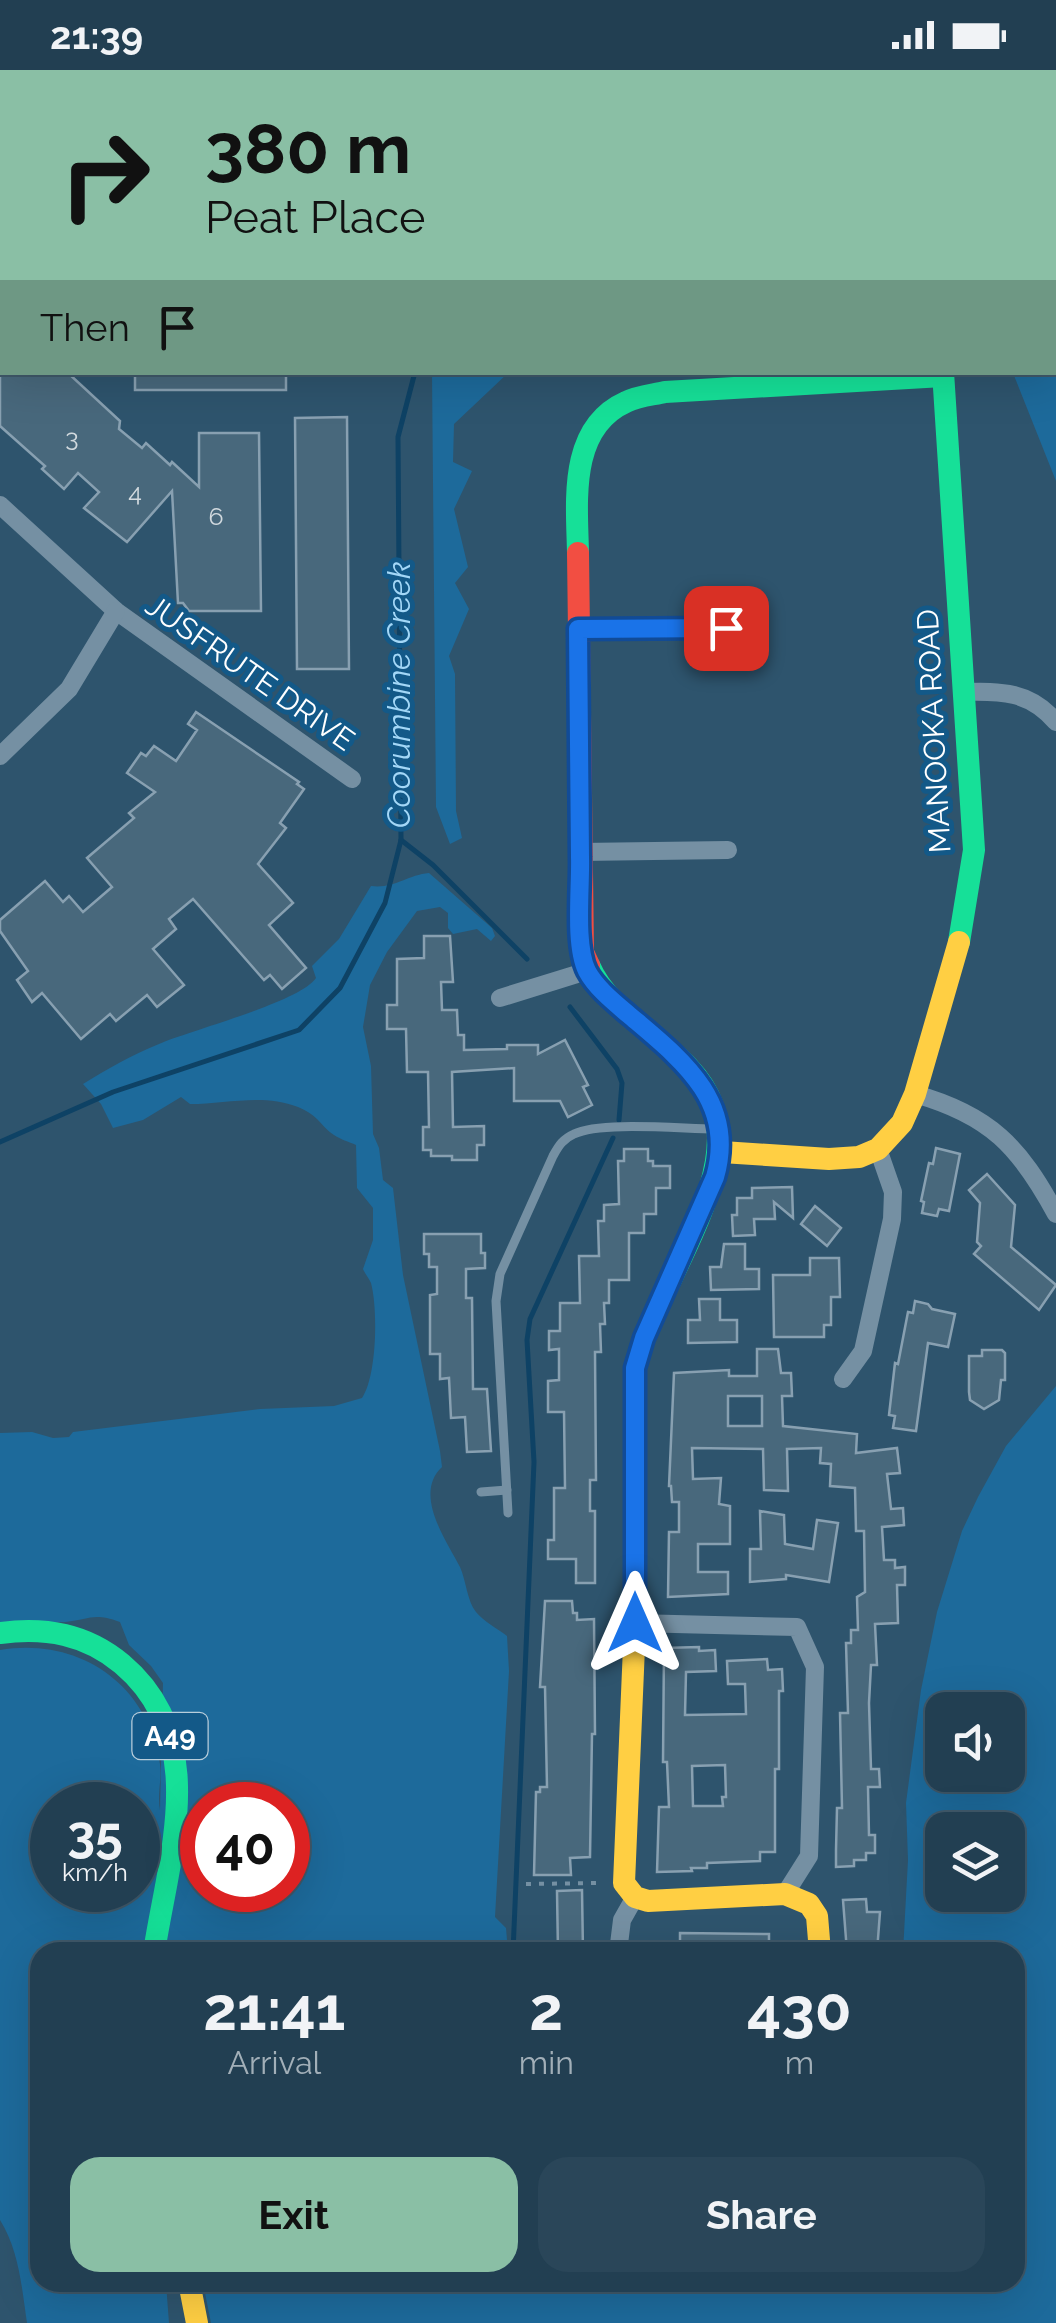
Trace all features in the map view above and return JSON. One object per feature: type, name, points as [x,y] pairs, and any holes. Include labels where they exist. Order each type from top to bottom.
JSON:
[{"type":"main road","points":[[819,1942],[817,1916],[809,1904],[785,1894],[648,1902],[630,1890],[635,1368],[722,1152],[701,1081],[610,999],[587,971],[580,921],[580,456],[603,420],[624,402],[665,392],[928,375]]},
{"type":"main road","name":"MANOOKA ROAD","points":[[878,1149],[902,1123],[915,1094],[961,936],[974,850],[943,375]]},
{"type":"main road","points":[[722,1152],[829,1159],[878,1149]]},
{"type":"main road","name":"A49","points":[[0,1633],[48,1630],[95,1644],[127,1668],[150,1693],[166,1722],[177,1758],[176,1795],[155,1942]]},
{"type":"main road","points":[[191,2292],[197,2323]]},
{"type":"street","name":"JUSFRUTE DRIVE","points":[[0,505],[116,611],[352,779]]},
{"type":"street","name":"JUSFRUTE DRIVE","points":[[0,756],[69,689],[116,611]]},
{"type":"street","points":[[578,629],[726,628]]},
{"type":"street","points":[[963,692],[1000,691],[1026,696],[1056,722]]},
{"type":"street","points":[[580,852],[728,850]]},
{"type":"street","points":[[500,998],[587,971]]},
{"type":"street","points":[[915,1094],[970,1113],[994,1132],[1022,1158],[1056,1214]]},
{"type":"street","points":[[843,1379],[863,1351],[892,1219],[893,1192],[878,1149]]},
{"type":"street","points":[[635,1623],[796,1627],[816,1667],[809,1856],[785,1894]]},
{"type":"street","points":[[619,1942],[630,1890]]},
{"type":"lane","points":[[508,1513],[496,1301],[500,1274],[552,1156],[560,1142],[577,1132],[598,1128],[718,1129]]},
{"type":"lane","points":[[481,1492],[506,1490]]},
{"type":"path","points":[[526,1884],[630,1890]]},
{"type":"shaded area","points":[[432,375],[506,375],[454,424],[453,462],[472,471],[454,509],[468,567],[455,583],[469,609],[449,656],[455,674],[456,811],[462,838],[450,844],[436,807]]},
{"type":"shaded area","points":[[1014,375],[1056,375],[1056,481]]},
{"type":"shaded area","points":[[429,873],[492,928],[495,936],[491,941],[477,929],[453,934],[448,928],[448,913],[440,907],[417,911],[387,952],[370,985],[363,1027],[371,1066],[373,1134],[383,1180],[393,1188],[403,1275],[440,1451],[442,1467],[434,1478],[431,1503],[473,1607],[507,1636],[509,1671],[495,1917],[506,1928],[507,1942],[30,1942],[30,2292],[167,2292],[169,2323],[27,2323],[16,2257],[0,2220],[0,1650],[56,1651],[105,1672],[141,1710],[153,1735],[160,1764],[159,1782],[30,1782],[30,1912],[160,1912],[163,1683],[129,1645],[120,1622],[97,1617],[65,1622],[0,1622],[0,1433],[69,1437],[73,1432],[260,1409],[334,1406],[362,1398],[371,1374],[375,1342],[373,1295],[363,1269],[373,1240],[373,1208],[357,1188],[356,1145],[334,1135],[305,1110],[271,1101],[190,1104],[181,1097],[143,1120],[113,1128],[101,1104],[83,1084],[149,1048],[268,1006],[306,987],[316,978],[312,966],[339,939],[371,886],[387,886]]},
{"type":"shaded area","points":[[1056,1386],[1056,2323],[211,2323],[205,2292],[1025,2292],[1025,1942],[904,1942],[908,1860],[906,1803],[921,1690],[937,1612],[962,1531],[1006,1446]]},
{"type":"building","points":[[0,375],[70,375],[120,421],[119,429],[142,448],[146,443],[199,487],[199,433],[259,433],[261,611],[189,611],[178,603],[172,491],[127,542],[84,508],[99,492],[78,473],[64,489],[42,469],[45,466],[0,426]]},
{"type":"building","points":[[135,375],[286,375],[286,390],[135,390]]},
{"type":"building","points":[[347,417],[349,669],[297,669],[295,418]]},
{"type":"building","points":[[196,712],[304,789],[280,823],[286,828],[258,864],[293,903],[269,925],[306,968],[282,989],[270,975],[264,980],[193,899],[169,919],[176,929],[153,949],[184,985],[157,1007],[147,995],[116,1021],[110,1014],[81,1039],[42,993],[32,1002],[17,980],[28,971],[0,931],[0,920],[45,881],[63,902],[69,896],[83,912],[112,887],[87,858],[134,818],[129,813],[155,792],[127,773],[141,753],[146,756],[154,746],[176,761],[197,730],[188,724]]},
{"type":"building","points":[[424,936],[450,936],[453,982],[441,982],[442,1010],[457,1010],[458,1035],[464,1035],[464,1050],[538,1045],[538,1054],[565,1040],[588,1085],[583,1087],[592,1105],[568,1117],[560,1101],[514,1101],[514,1068],[452,1072],[453,1127],[484,1126],[484,1145],[477,1145],[477,1160],[452,1160],[452,1156],[431,1156],[431,1150],[423,1150],[423,1127],[429,1127],[428,1072],[407,1072],[406,1029],[387,1029],[387,1005],[397,1005],[397,959],[424,958]]},
{"type":"building","points":[[936,1148],[960,1154],[949,1211],[939,1209],[937,1216],[922,1213],[921,1201]]},
{"type":"building","points":[[624,1149],[648,1149],[648,1161],[653,1161],[653,1166],[670,1166],[670,1188],[656,1188],[656,1214],[644,1214],[644,1233],[629,1233],[629,1280],[609,1280],[605,1324],[600,1324],[601,1352],[595,1352],[596,1480],[590,1480],[590,1511],[595,1511],[595,1583],[576,1583],[576,1559],[548,1559],[548,1540],[554,1540],[554,1488],[565,1488],[564,1412],[548,1412],[548,1381],[559,1380],[559,1349],[549,1350],[549,1331],[560,1331],[560,1303],[580,1303],[579,1256],[599,1256],[598,1221],[604,1221],[604,1205],[619,1204],[618,1161],[624,1161]]},
{"type":"building","points":[[987,1174],[1015,1205],[1011,1247],[1056,1285],[1039,1310],[974,1254],[981,1246],[977,1242],[980,1203],[969,1190]]},
{"type":"building","points":[[792,1187],[793,1218],[774,1202],[775,1219],[754,1219],[755,1235],[733,1236],[732,1215],[737,1215],[737,1198],[752,1198],[752,1188]]},
{"type":"building","points":[[815,1206],[841,1228],[827,1246],[801,1224]]},
{"type":"building","points":[[424,1234],[481,1234],[485,1268],[466,1269],[466,1298],[472,1298],[473,1389],[487,1389],[491,1451],[467,1452],[465,1417],[451,1418],[449,1378],[440,1379],[440,1354],[430,1354],[430,1295],[437,1294],[437,1267],[429,1267]]},
{"type":"building","points":[[724,1244],[745,1244],[745,1269],[759,1269],[759,1289],[711,1290],[710,1267],[721,1267]]},
{"type":"building","points":[[810,1258],[839,1258],[840,1297],[831,1297],[831,1325],[824,1325],[824,1337],[774,1337],[773,1275],[810,1275]]},
{"type":"building","points":[[699,1299],[720,1299],[720,1320],[737,1320],[737,1342],[688,1343],[688,1320],[700,1320]]},
{"type":"building","points":[[915,1301],[955,1314],[948,1347],[928,1343],[916,1431],[893,1428],[895,1416],[889,1415],[895,1363],[898,1364],[908,1312],[913,1313]]},
{"type":"building","points":[[757,1349],[778,1349],[781,1373],[791,1373],[792,1396],[782,1396],[783,1426],[857,1434],[856,1453],[897,1448],[900,1473],[887,1474],[891,1509],[903,1508],[904,1525],[882,1527],[884,1560],[895,1560],[895,1568],[905,1567],[905,1585],[897,1585],[898,1623],[875,1624],[877,1665],[871,1665],[869,1703],[871,1769],[879,1769],[880,1787],[868,1787],[869,1835],[875,1835],[875,1853],[866,1853],[866,1860],[854,1860],[854,1866],[836,1867],[836,1850],[837,1808],[842,1808],[840,1713],[848,1713],[846,1643],[851,1643],[851,1630],[858,1630],[857,1597],[865,1592],[864,1531],[856,1531],[855,1488],[830,1486],[831,1464],[820,1463],[821,1448],[787,1449],[788,1491],[764,1490],[763,1449],[692,1448],[693,1479],[721,1478],[719,1504],[730,1506],[730,1544],[698,1544],[698,1572],[728,1572],[728,1594],[668,1597],[669,1532],[679,1532],[679,1502],[672,1502],[669,1486],[674,1373],[729,1370],[729,1376],[757,1376]],"holes":[[[728,1396],[762,1396],[762,1426],[728,1426]]]},
{"type":"building","points":[[982,1350],[1005,1353],[1005,1380],[1001,1380],[999,1400],[984,1409],[970,1400],[969,1392],[969,1356],[982,1356]]},
{"type":"building","points":[[760,1511],[784,1515],[785,1544],[813,1549],[817,1520],[838,1523],[829,1582],[786,1575],[786,1579],[750,1582],[750,1549],[761,1549]]},
{"type":"building","points":[[545,1601],[572,1601],[577,1620],[594,1619],[590,1857],[570,1858],[571,1875],[534,1875],[536,1792],[547,1787],[545,1687],[540,1687]]},
{"type":"building","points":[[664,1648],[715,1650],[716,1671],[686,1672],[685,1715],[746,1714],[745,1684],[728,1684],[727,1661],[767,1659],[768,1670],[782,1669],[779,1769],[775,1769],[775,1852],[760,1852],[760,1861],[707,1863],[707,1868],[691,1868],[692,1871],[657,1872],[659,1807],[669,1807],[667,1762],[663,1762]],"holes":[[[725,1765],[726,1797],[722,1797],[723,1806],[693,1806],[692,1766]]]},
{"type":"building","points":[[582,1890],[583,1942],[558,1942],[557,1891]]},
{"type":"building","points":[[866,1899],[867,1912],[880,1912],[878,1942],[846,1942],[843,1900]]},
{"type":"building","points":[[680,1933],[769,1934],[769,1942],[680,1942]]},
{"type":"waterway","name":"Coorumbine Creek","points":[[0,1142],[113,1092],[299,1030],[340,988],[385,903],[401,840],[398,437],[414,375]]},
{"type":"waterway","points":[[401,840],[433,865],[527,959]]},
{"type":"waterway","points":[[570,1007],[617,1069],[622,1083],[619,1120]]},
{"type":"waterway","points":[[513,1942],[534,1462],[527,1340],[530,1319],[613,1138]]},
{"type":"traffic: fast","points":[[943,375],[974,850],[959,942]]},
{"type":"traffic: fast","points":[[578,553],[577,490],[585,448],[607,414],[626,402],[665,392],[943,376]]},
{"type":"traffic: fast","points":[[589,965],[616,1004],[672,1051],[703,1085],[713,1106],[718,1136],[706,1200],[637,1362],[635,1499]]},
{"type":"traffic: fast","points":[[0,1633],[49,1632],[94,1646],[122,1664],[150,1694],[167,1727],[175,1762],[177,1799],[156,1942]]},
{"type":"traffic: slow","points":[[722,1152],[829,1159],[859,1157],[878,1149],[902,1123],[915,1094],[959,942]]},
{"type":"traffic: slow","points":[[635,1499],[635,1623],[624,1883],[635,1897],[648,1901],[785,1894],[809,1904],[817,1916],[819,1942]]},
{"type":"traffic: slow","points":[[191,2292],[197,2323]]},
{"type":"traffic: jam","points":[[578,553],[583,952],[589,965]]},
{"type":"route","points":[[635,1623],[635,1368],[722,1152],[715,1113],[701,1081],[610,999],[587,971],[580,921],[578,629],[726,628]]}]
